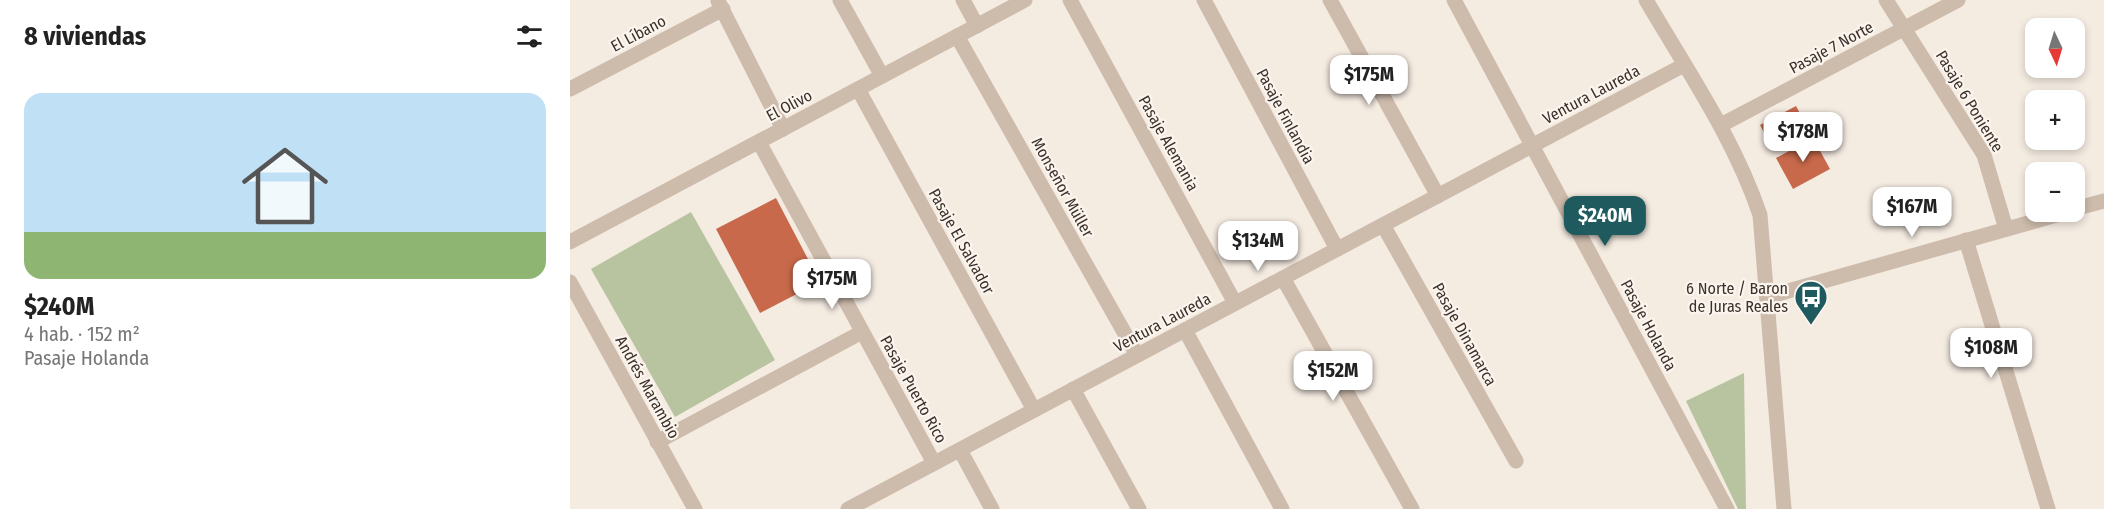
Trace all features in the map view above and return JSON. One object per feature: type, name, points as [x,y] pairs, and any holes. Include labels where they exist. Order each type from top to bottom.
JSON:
[{"type":"street","points":[[840,0],[882,76]]},
{"type":"street","points":[[963,0],[977,26]]},
{"type":"street","name":"El Olivo","points":[[570,242],[1025,0]]},
{"type":"street","name":"Pasaje Alemania","points":[[1070,0],[1235,303]]},
{"type":"street","name":"Pasaje Finlandia","points":[[1204,0],[1336,249]]},
{"type":"street","points":[[1330,0],[1438,196]]},
{"type":"street","name":"Pasaje Holanda","points":[[1454,0],[1727,509]]},
{"type":"street","points":[[1647,0],[1721,125],[1753,194],[1760,215],[1784,509]]},
{"type":"street","name":"Pasaje 6 Poniente","points":[[1886,0],[1984,155],[2006,229]]},
{"type":"street","name":"Pasaje 7 Norte","points":[[1721,125],[1958,0]]},
{"type":"street","points":[[720,5],[783,129]]},
{"type":"street","name":"El Líbano","points":[[570,89],[720,5]]},
{"type":"street","name":"Monseñor Müller","points":[[957,36],[1137,355]]},
{"type":"street","name":"Ventura Laureda","points":[[848,509],[1684,65]]},
{"type":"street","name":"Pasaje El Salvador","points":[[858,89],[1034,410]]},
{"type":"street","name":"Pasaje Puerto Rico","points":[[759,142],[934,463]]},
{"type":"street","points":[[2085,206],[2104,201]]},
{"type":"street","points":[[1767,297],[2031,222]]},
{"type":"street","name":"Pasaje Dinamarca","points":[[1383,225],[1516,461]]},
{"type":"street","points":[[1966,240],[2048,509]]},
{"type":"street","points":[[1283,278],[1412,509]]},
{"type":"street","name":"Andrés Marambio","points":[[570,282],[695,509]]},
{"type":"street","points":[[1185,330],[1282,509]]},
{"type":"street","points":[[657,442],[862,332]]},
{"type":"street","points":[[1073,390],[1139,509]]},
{"type":"street","name":"Pasaje Puerto Rico","points":[[960,450],[992,509]]},
{"type":"green space","points":[[691,212],[775,360],[675,417],[591,269]]},
{"type":"green space","points":[[1744,373],[1746,509],[1738,509],[1686,401]]},
{"type":"building","points":[[1796,106],[1808,128],[1771,146],[1760,125]]},
{"type":"building","points":[[1813,138],[1830,169],[1793,189],[1776,158]]},
{"type":"building","points":[[776,198],[820,282],[760,313],[716,229]]},
{"type":"place","name":"6 Norte / Baron de Juras Reales","points":[[1811,326]]}]
